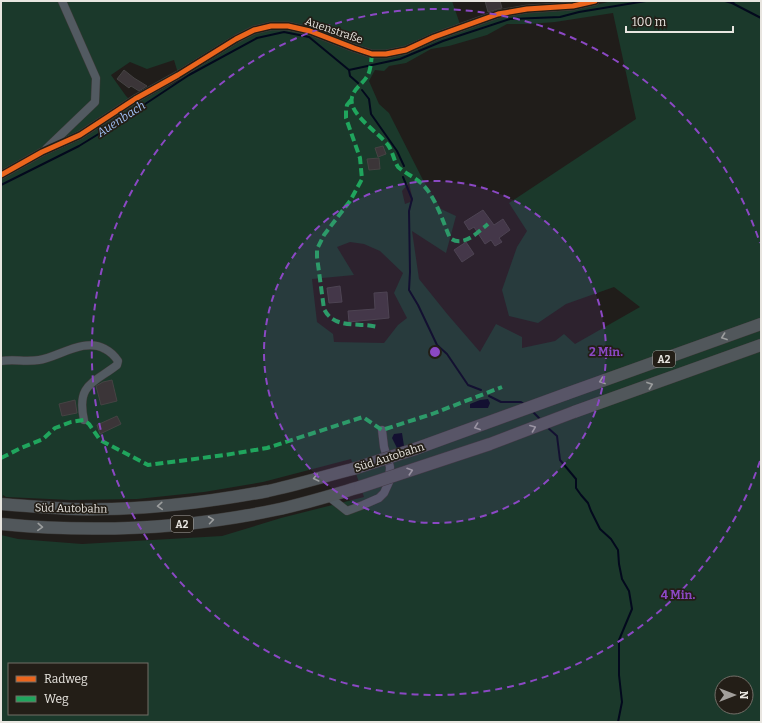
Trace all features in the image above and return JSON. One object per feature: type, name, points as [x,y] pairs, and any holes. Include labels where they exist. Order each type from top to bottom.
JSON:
[{"type":"highway","name":"Süd Autobahn","points":[[1,504],[36,508],[123,509],[220,499],[269,490],[353,469],[415,449],[761,324]]},
{"type":"highway","name":"Süd Autobahn","points":[[1,524],[73,529],[124,529],[176,525],[276,510],[360,487],[490,444],[574,412],[761,345]]},
{"type":"street","points":[[42,152],[95,102],[96,78],[62,1]]},
{"type":"street","name":"Auenstraße","points":[[1,175],[42,152],[80,135],[135,99],[178,75],[236,39],[254,30],[271,26],[288,26],[310,31],[372,54],[386,54],[406,50],[434,37],[498,14],[527,9],[574,6],[595,1]]},
{"type":"street","points":[[1,361],[39,360],[78,347],[92,345],[101,346],[113,354],[118,361],[117,365],[95,380],[86,389],[83,396],[82,406],[84,420]]},
{"type":"street","points":[[328,496],[347,511],[379,498],[384,493],[389,482],[390,466],[384,447],[382,430]]},
{"type":"green space","points":[[1,1],[452,1],[462,30],[503,17],[528,12],[565,10],[611,1],[761,1],[761,722],[1,722],[1,535],[18,539],[82,544],[222,536],[281,518],[364,497],[351,459],[263,482],[204,492],[137,499],[71,500],[6,497],[3,495],[1,514]],"holes":[[[613,13],[636,119],[509,203],[527,231],[517,247],[502,290],[509,316],[538,323],[566,304],[614,287],[640,307],[575,344],[564,334],[555,341],[522,348],[522,337],[496,324],[480,352],[419,279],[412,231],[446,253],[456,216],[441,209],[423,180],[389,113],[379,104],[369,81],[375,70],[384,71],[389,66],[406,63],[431,49],[449,46],[487,35],[507,24],[555,22]],[[174,60],[180,80],[134,104],[126,96],[111,75],[130,62],[147,69]],[[409,183],[413,201],[405,204],[402,191]],[[350,242],[364,244],[380,251],[403,273],[394,293],[407,318],[398,325],[384,343],[334,342],[333,334],[317,322],[312,279],[354,275],[337,247]]]},
{"type":"water","points":[[488,399],[490,403],[488,408],[470,408],[470,404]]},
{"type":"water","points":[[402,433],[404,446],[397,448],[392,438],[394,434]]},
{"type":"building","points":[[485,1],[500,1],[502,8],[488,12]]},
{"type":"building","points":[[124,70],[147,86],[139,91],[131,86],[129,88],[117,79]]},
{"type":"building","points":[[383,146],[386,154],[378,157],[375,148]]},
{"type":"building","points":[[379,158],[380,169],[369,170],[367,159]]},
{"type":"building","points":[[483,210],[494,225],[503,219],[510,230],[499,238],[502,242],[495,246],[491,240],[485,244],[474,227],[469,230],[464,222]]},
{"type":"building","points":[[466,242],[474,254],[462,262],[454,250]]},
{"type":"building","points":[[340,286],[342,302],[329,303],[327,288]]},
{"type":"building","points":[[387,292],[389,318],[349,322],[348,311],[375,309],[374,293]]},
{"type":"building","points":[[112,380],[117,401],[101,405],[96,386],[103,382]]},
{"type":"building","points":[[75,400],[77,413],[62,416],[59,404]]},
{"type":"building","points":[[117,416],[121,424],[100,434],[97,425]]},
{"type":"waterway","name":"Auenbach","points":[[1,185],[79,146],[189,75],[257,38],[284,32],[309,37],[349,70],[400,59],[443,41],[510,19],[560,17],[579,12],[646,1]]},
{"type":"waterway","name":"Auenbach","points":[[725,1],[732,3],[735,1]]},
{"type":"waterway","points":[[732,3],[761,18]]},
{"type":"waterway","points":[[349,70],[350,76],[358,83]]},
{"type":"waterway","points":[[362,90],[369,99],[371,114],[397,151],[404,166]]},
{"type":"waterway","points":[[403,177],[412,199],[409,211],[409,290],[418,305],[437,345],[447,354],[468,385],[481,390]]},
{"type":"waterway","points":[[489,396],[501,402],[521,402],[524,404]]},
{"type":"waterway","points":[[532,411],[540,419]]},
{"type":"waterway","points":[[547,427],[557,436],[560,460],[576,479],[576,488],[588,503],[600,529],[611,539],[618,550],[622,579],[629,591],[632,609],[619,640],[619,675],[622,702],[618,722]]},
{"type":"marked path","points":[[372,54],[368,76],[354,92],[352,97],[354,110],[388,145],[398,167],[426,188],[438,209],[450,238],[455,241],[465,240],[475,235],[488,224]]},
{"type":"marked path","points":[[351,100],[347,105],[346,118],[360,158],[362,179],[350,201],[324,235],[317,249],[317,257],[324,309],[327,314],[331,318],[341,323],[378,327]]},
{"type":"marked path","points":[[1,458],[43,439],[55,428],[71,422],[84,420],[89,424],[100,440],[148,465],[225,455],[267,448],[363,417],[382,430],[432,414],[502,387]]},
{"type":"cycle path","points":[[1,175],[42,152],[80,135],[135,99],[178,75],[236,39],[254,30],[271,26],[288,26],[310,31],[372,54],[386,54],[406,50],[434,37],[498,14],[527,9],[573,6],[595,1]]}]
